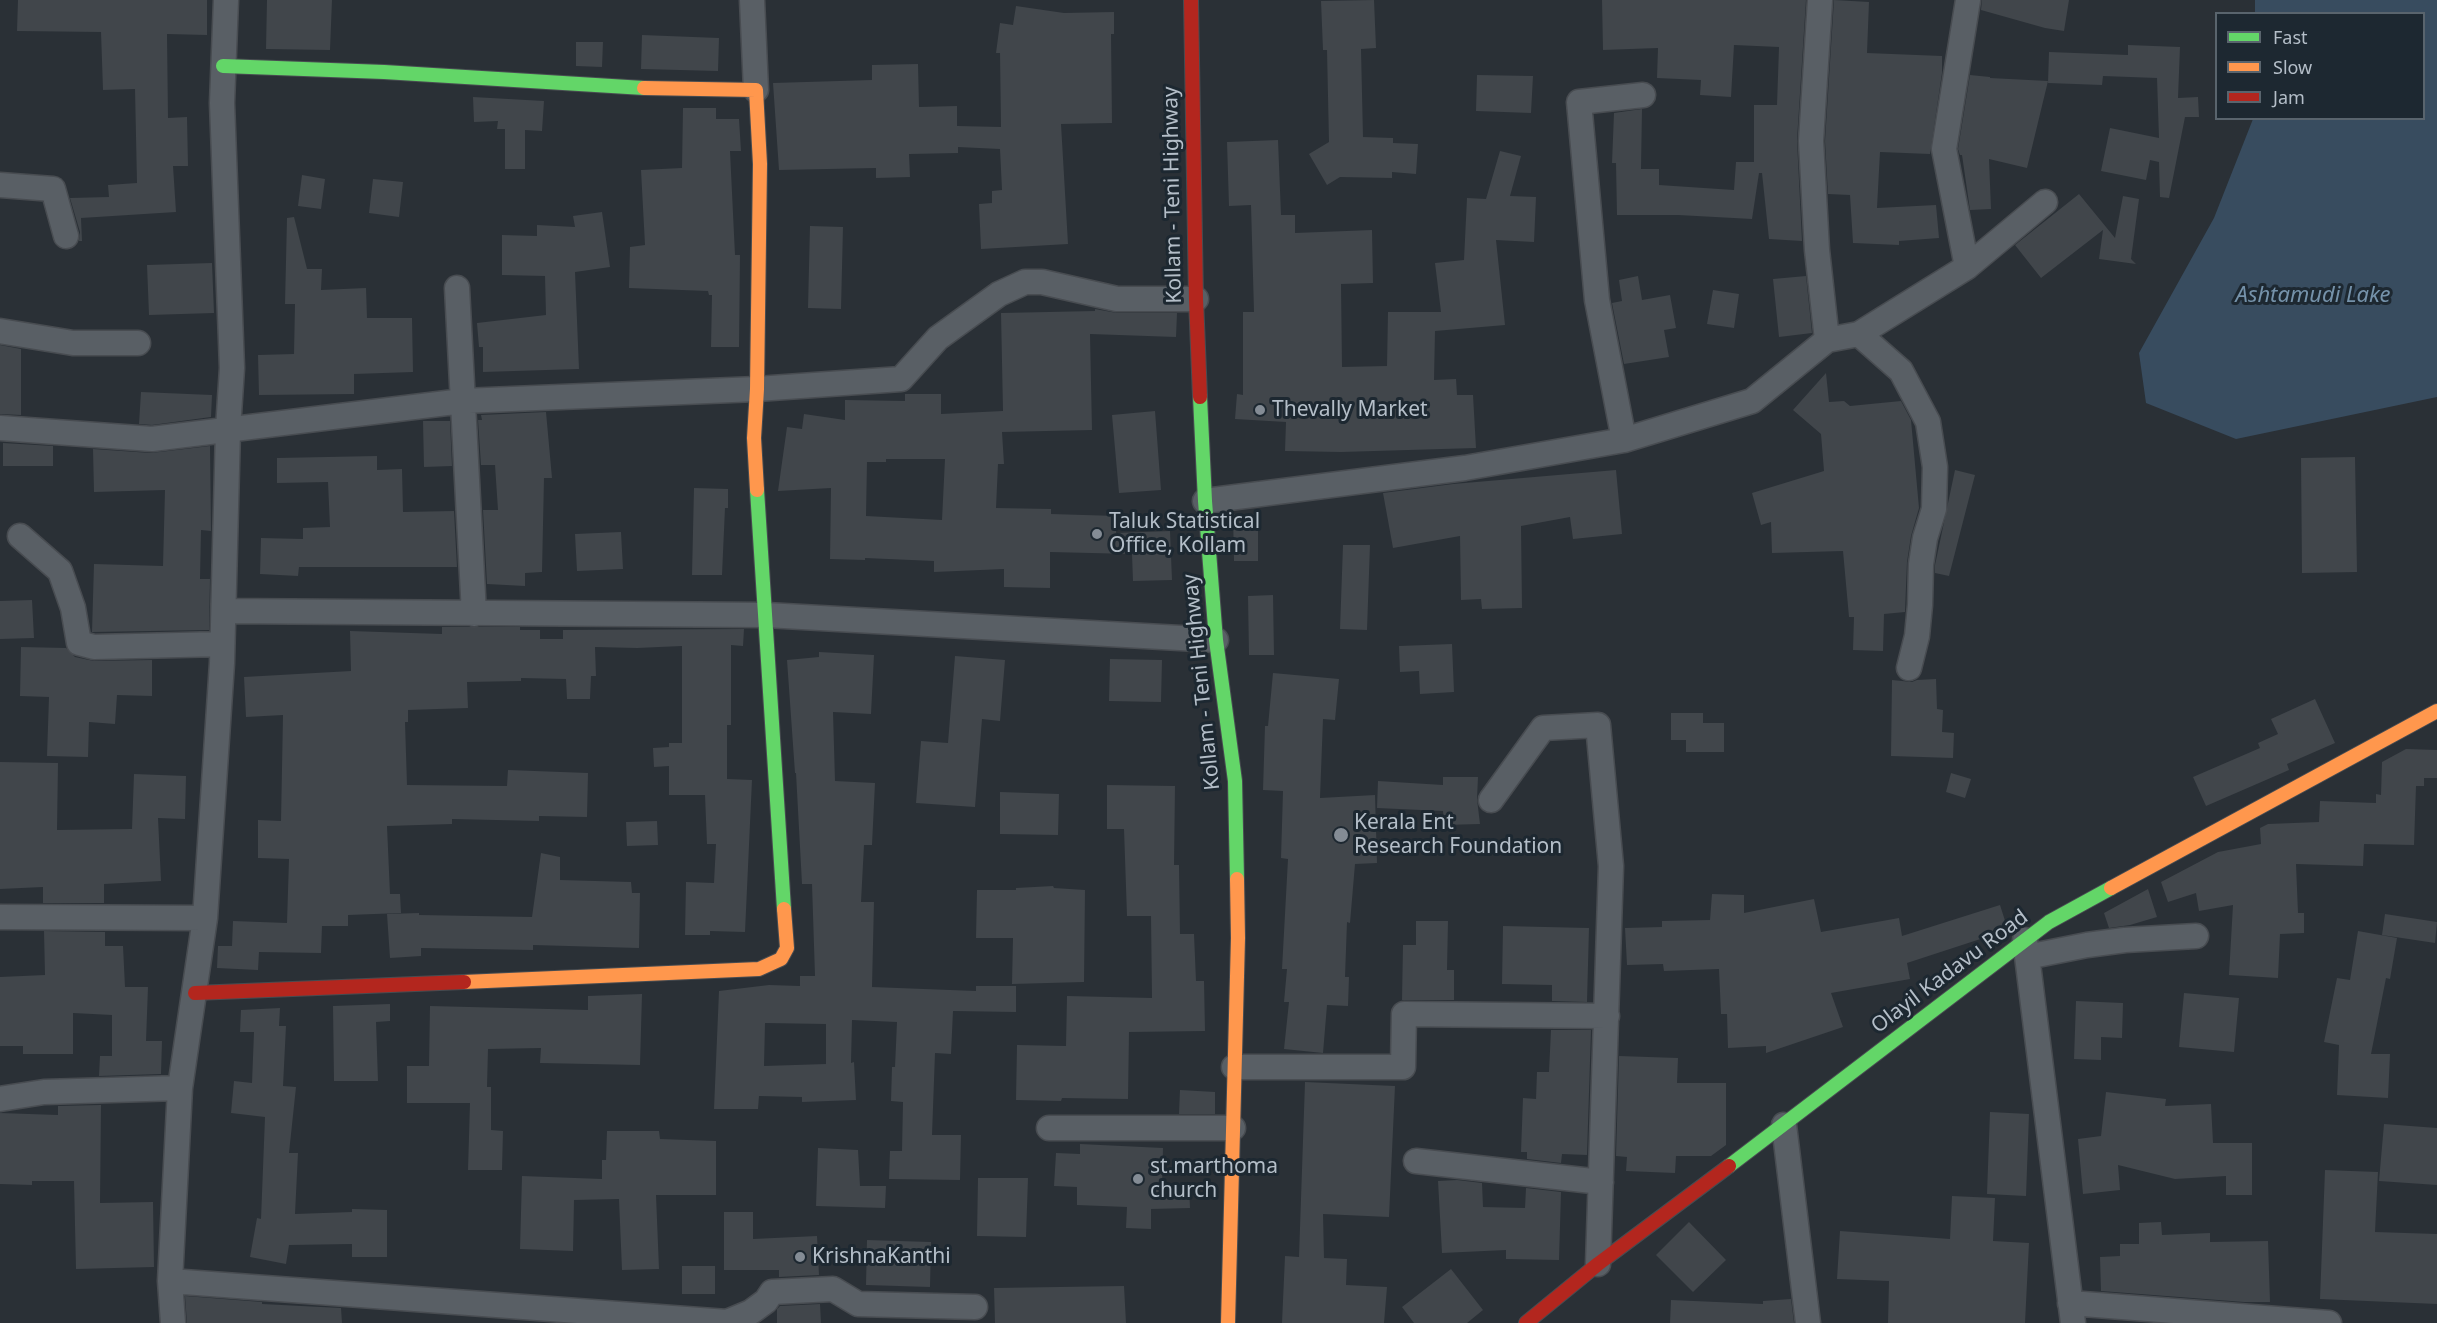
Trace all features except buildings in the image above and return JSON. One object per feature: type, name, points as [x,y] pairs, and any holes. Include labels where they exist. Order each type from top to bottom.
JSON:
[{"type":"street","points":[[173,1323],[170,1281],[180,1088],[205,918],[224,611],[228,429],[232,368],[222,103],[226,0]]},
{"type":"street","points":[[195,993],[742,970],[759,969],[782,959],[787,948],[754,438],[757,389],[760,164],[752,0]]},
{"type":"street","name":"Kollam - Teni Highway","points":[[1191,0],[1196,298],[1205,501],[1216,640],[1235,781],[1238,938],[1228,1323]]},
{"type":"street","points":[[1820,0],[1811,141],[1817,250],[1827,340]]},
{"type":"street","points":[[1967,267],[1944,149],[1968,0]]},
{"type":"street","points":[[223,66],[384,72],[630,88],[756,90]]},
{"type":"street","points":[[1624,440],[1597,300],[1579,102],[1643,95]]},
{"type":"street","points":[[0,185],[53,189],[66,236]]},
{"type":"street","points":[[1205,501],[1465,468],[1624,440],[1752,401],[1827,340],[1859,334],[1967,267],[2045,202]]},
{"type":"street","points":[[0,428],[152,439],[463,401],[757,389],[901,379],[938,338],[999,294],[1025,282],[1042,282],[1117,299],[1196,298]]},
{"type":"street","points":[[457,288],[474,614]]},
{"type":"street","points":[[0,331],[73,343],[138,343]]},
{"type":"street","points":[[1859,334],[1901,370],[1928,422],[1935,467],[1934,508],[1925,538],[1921,564],[1918,626],[1909,668]]},
{"type":"street","points":[[20,536],[60,571],[73,608],[79,643],[94,647],[222,644]]},
{"type":"street","points":[[224,611],[766,615],[1216,640]]},
{"type":"street","name":"Olayil Kadavu Road","points":[[1540,1318],[1598,1264],[2026,949],[2049,922],[2437,711]]},
{"type":"street","points":[[1491,800],[1543,728],[1598,724],[1611,866],[1598,1264]]},
{"type":"street","points":[[0,917],[205,918]]},
{"type":"street","points":[[2196,936],[2026,949],[2072,1313],[2329,1323]]},
{"type":"street","points":[[1234,1067],[1403,1067],[1404,1014],[1607,1016]]},
{"type":"street","points":[[0,1099],[44,1092],[180,1088]]},
{"type":"street","points":[[1784,1125],[1808,1323]]},
{"type":"street","points":[[1049,1128],[1233,1128]]},
{"type":"street","points":[[1416,1161],[1601,1182]]},
{"type":"street","points":[[170,1281],[727,1322],[751,1312],[766,1301],[772,1292],[833,1289],[858,1304],[975,1307]]},
{"type":"water","name":"Ashtamudi Lake","points":[[2255,0],[2437,0],[2437,397],[2236,439],[2146,403],[2139,353],[2214,218],[2253,120],[2425,120],[2425,12],[2255,12]]},
{"type":"traffic: fast","points":[[223,66],[384,72],[644,88]]},
{"type":"traffic: fast","points":[[1200,397],[1205,501],[1216,640],[1235,781],[1237,879]]},
{"type":"traffic: fast","points":[[757,490],[784,909]]},
{"type":"traffic: fast","points":[[1729,1166],[2049,922],[2111,888]]},
{"type":"traffic: slow","points":[[644,88],[756,90],[760,164],[757,389],[754,438],[757,490]]},
{"type":"traffic: slow","points":[[2111,888],[2437,711]]},
{"type":"traffic: slow","points":[[1228,1323],[1238,938],[1237,879]]},
{"type":"traffic: slow","points":[[464,982],[759,969],[781,959],[787,948],[784,909]]},
{"type":"traffic: jam","points":[[1191,0],[1200,397]]},
{"type":"traffic: jam","points":[[195,993],[464,982]]},
{"type":"traffic: jam","points":[[1526,1323],[1598,1264],[1729,1166]]},
{"type":"place","name":"Thevally Market","points":[[1260,410]]},
{"type":"place","name":"Taluk Statistical Office, Kollam","points":[[1097,534]]},
{"type":"place","name":"Kerala Ent Research Foundation","points":[[1341,835]]},
{"type":"place","name":"st.marthoma church","points":[[1138,1179]]},
{"type":"place","name":"KrishnaKanthi","points":[[800,1257]]}]
